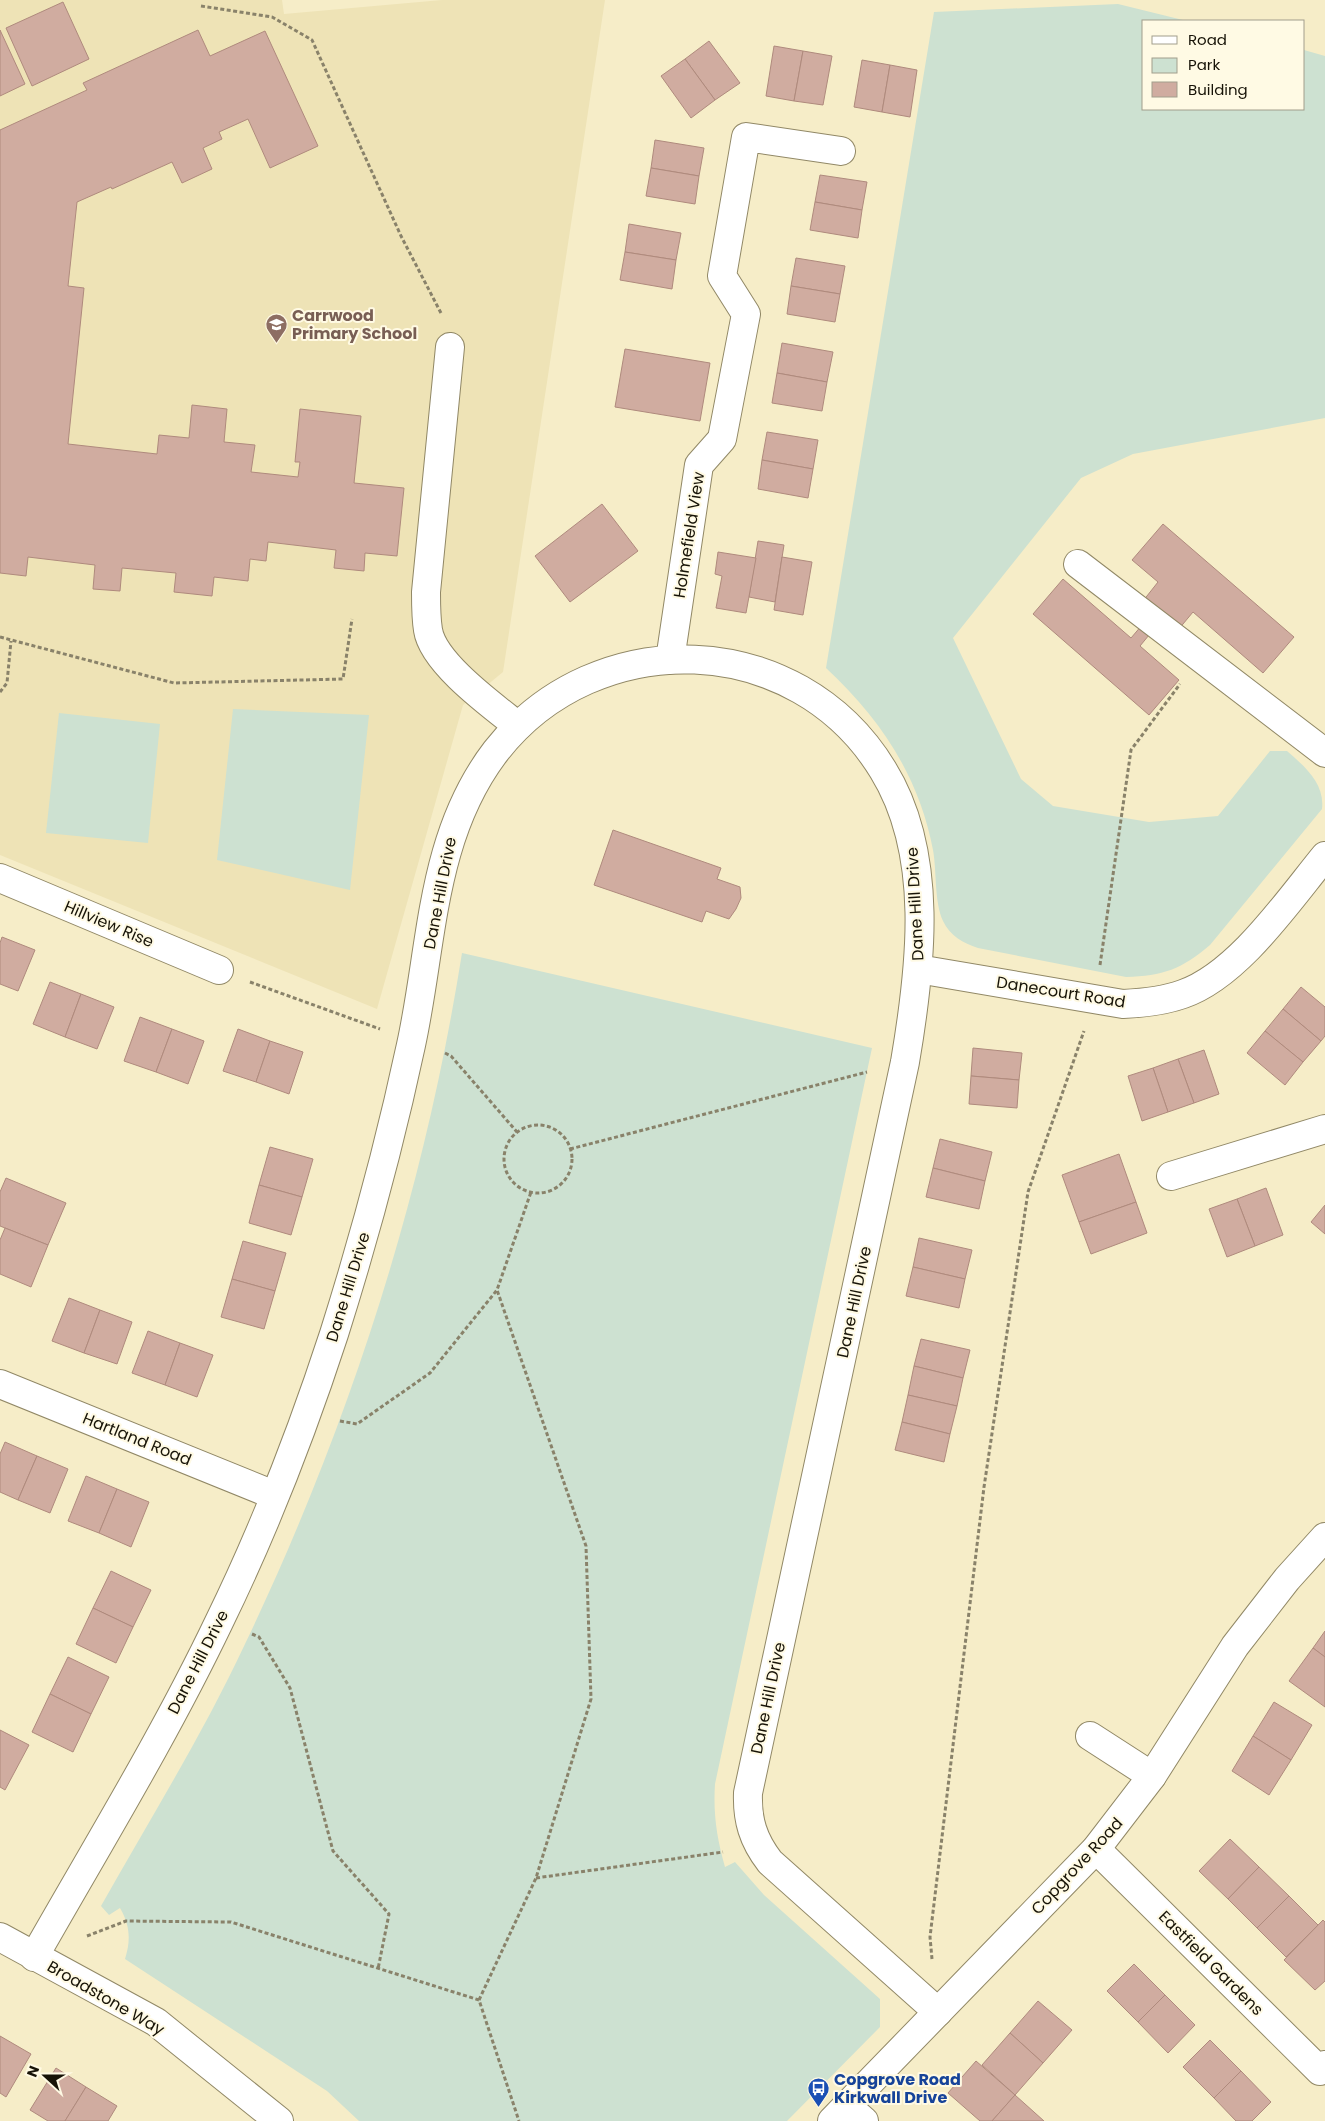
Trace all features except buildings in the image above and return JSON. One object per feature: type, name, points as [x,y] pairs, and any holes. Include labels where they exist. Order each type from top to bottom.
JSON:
[{"type":"street","name":"Holmefield View","points":[[670,660],[699,465],[722,439],[746,314],[722,276],[746,137],[841,151]]},
{"type":"street","points":[[450,347],[426,592],[428,632],[442,658],[467,684],[518,726]]},
{"type":"street","points":[[1078,564],[1199,658],[1325,752]]},
{"type":"street","name":"Dane Hill Drive","points":[[34,1956],[121,1806],[219,1623],[274,1495],[305,1415],[358,1259],[389,1141],[412,1041],[443,862],[452,831],[480,775],[518,726],[542,706],[590,679],[625,667],[670,660],[725,662],[754,669],[783,680],[834,712],[856,733],[875,756],[903,810],[912,839],[917,869],[918,968],[905,1062],[748,1793],[747,1812],[758,1847],[770,1862],[938,2012]]},
{"type":"street","name":"Danecourt Road","points":[[918,968],[1123,1004],[1154,1002],[1184,994],[1212,980],[1237,961],[1325,856]]},
{"type":"street","name":"Hillview Rise","points":[[0,878],[219,970]]},
{"type":"street","points":[[1171,1176],[1325,1128]]},
{"type":"street","name":"Hartland Road","points":[[0,1384],[274,1495]]},
{"type":"street","name":"Copgrove Road","points":[[847,2116],[938,2012],[1096,1849],[1152,1776],[1235,1646],[1288,1579],[1325,1537]]},
{"type":"street","points":[[1090,1736],[1152,1776]]},
{"type":"street","name":"Eastfield Gardens","points":[[1096,1849],[1320,2070],[1325,2065]]},
{"type":"street","name":"Broadstone Way","points":[[0,1937],[156,2022],[278,2121]]},
{"type":"path","points":[[201,6],[272,17],[312,40],[401,236],[442,315],[450,347]]},
{"type":"path","points":[[0,638],[174,683],[343,679],[352,618]]},
{"type":"path","points":[[0,692],[7,683],[11,640]]},
{"type":"path","points":[[938,2012],[930,1937],[984,1487],[1028,1192],[1095,1000],[1131,750],[1199,658]]},
{"type":"path","points":[[219,970],[451,1056],[517,1132]]},
{"type":"path","points":[[570,1149],[905,1062]]},
{"type":"path","points":[[536,1125],[556,1130],[564,1139],[570,1149],[569,1172],[556,1188],[545,1192],[531,1192],[519,1188],[511,1180],[506,1170],[505,1149],[517,1132],[536,1125]]},
{"type":"path","points":[[305,1415],[357,1424],[430,1373],[497,1290],[531,1192]]},
{"type":"path","points":[[497,1290],[586,1546],[591,1699],[536,1878],[479,2000],[519,2121]]},
{"type":"path","points":[[219,1623],[259,1637],[290,1688],[333,1850],[390,1914],[378,1969]]},
{"type":"path","points":[[536,1878],[758,1847]]},
{"type":"path","points":[[34,1956],[126,1921],[231,1922],[479,2000]]},
{"type":"shaded area","name":"Carrwood Primary School","points":[[0,0],[282,0],[284,14],[442,0],[605,0],[503,672],[463,705],[377,1009],[0,855]]},
{"type":"green space","points":[[1118,4],[1183,20],[1142,20],[1142,110],[1305,110],[1305,50],[1325,56],[1325,418],[1133,454],[1081,478],[953,638],[1021,779],[1053,806],[1149,822],[1218,816],[1270,751],[1287,751],[1306,769],[1317,783],[1322,800],[1322,809],[1210,945],[1190,960],[1161,973],[1126,977],[978,948],[967,944],[953,935],[940,913],[933,850],[927,823],[907,773],[880,728],[864,707],[826,668],[934,12]]},
{"type":"green space","points":[[233,709],[369,715],[350,890],[217,860]]},
{"type":"green space","points":[[59,713],[160,724],[148,843],[46,833]]},
{"type":"green space","points":[[462,953],[872,1048],[715,1784],[716,1826],[725,1867],[735,1862],[764,1895],[880,1999],[880,2027],[787,2121],[359,2121],[327,2091],[125,1959],[128,1945],[126,1920],[120,1908],[109,1915],[101,1906],[194,1744],[229,1678],[283,1561],[318,1477],[350,1392],[379,1306],[404,1219],[427,1131],[446,1043]]},
{"type":"place","name":"Carrwood Primary School","points":[[276,343]]},
{"type":"place","name":"Copgrove Road Kirkwall Drive","points":[[818,2107]]}]
